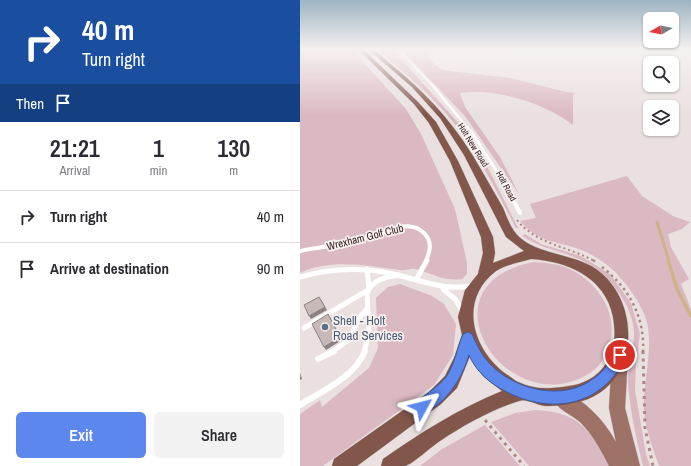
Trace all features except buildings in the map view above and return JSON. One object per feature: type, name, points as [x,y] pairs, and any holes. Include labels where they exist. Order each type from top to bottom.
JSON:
[{"type":"highway","points":[[384,72],[416,103],[432,122],[454,161],[487,237],[489,253],[484,273]]},
{"type":"highway","name":"Holt New Road","points":[[397,72],[414,86],[443,117],[468,155],[510,234],[525,247],[547,254]]},
{"type":"highway","points":[[530,254],[547,254],[566,259],[583,267],[599,280],[612,295],[620,314],[624,334],[620,355],[612,370],[598,384],[581,393],[561,398],[541,397],[520,392],[502,382],[486,369],[475,354],[468,338],[465,314],[468,299],[474,286],[484,273],[498,263],[513,257],[530,254]]},
{"type":"highway","points":[[340,466],[434,398],[450,382],[461,361],[468,338]]},
{"type":"highway","points":[[390,466],[434,434],[476,410],[520,392]]},
{"type":"main road","points":[[620,355],[617,408],[631,466]]},
{"type":"main road","points":[[561,398],[586,416],[602,434],[619,466]]},
{"type":"lane","name":"Holt Road","points":[[419,72],[452,105],[478,139],[507,186],[520,213]]},
{"type":"lane","name":"Wrexham Golf Club","points":[[300,252],[367,239],[395,228],[407,226],[419,229],[427,235],[431,245],[429,256],[416,280]]},
{"type":"lane","points":[[300,278],[330,269],[367,269],[399,275],[443,289],[459,289],[474,286]]},
{"type":"lane","points":[[300,405],[350,372],[357,364],[367,346],[367,309],[369,289],[367,269]]},
{"type":"lane","points":[[304,328],[369,289],[381,279],[399,275]]},
{"type":"lane","points":[[443,289],[456,300],[465,314]]},
{"type":"lane","points":[[318,359],[348,342],[352,337],[359,316],[367,309]]},
{"type":"path","points":[[476,410],[524,466]]},
{"type":"shaded area","points":[[300,72],[372,72],[406,109],[421,134],[455,209],[467,263],[467,274],[462,279],[456,280],[415,269],[402,270],[350,264],[337,264],[312,268],[300,273]]},
{"type":"shaded area","points":[[402,72],[412,72],[462,127],[489,170],[518,228],[516,228],[481,163],[465,138],[429,95]]},
{"type":"shaded area","points":[[423,72],[457,72],[510,78],[576,93],[573,95],[573,125],[553,112],[517,98],[493,93],[460,93],[465,107],[500,157],[519,194],[465,116]]},
{"type":"shaded area","points":[[627,176],[642,196],[673,216],[690,222],[682,229],[668,234],[671,247],[689,279],[681,284],[691,309],[691,466],[659,466],[648,431],[644,410],[649,348],[648,328],[644,313],[629,288],[605,263],[579,249],[541,238],[534,234],[520,221],[536,218],[530,204]]},
{"type":"shaded area","points":[[525,234],[541,244],[581,256],[610,274],[631,303],[640,334],[636,363],[635,390],[646,454],[650,466],[643,466],[630,403],[628,376],[634,334],[633,324],[626,304],[607,278],[592,266],[584,261],[531,241],[522,236]]},
{"type":"shaded area","points":[[533,262],[559,265],[574,271],[593,286],[606,304],[612,326],[611,338],[608,350],[601,363],[590,373],[559,384],[530,381],[505,367],[487,346],[478,321],[481,297],[498,276]]},
{"type":"shaded area","points":[[400,284],[432,296],[444,304],[456,324],[453,355],[434,385],[323,466],[300,466],[300,414],[320,400],[322,407],[369,368],[378,348],[376,298],[388,287]]},
{"type":"shaded area","points":[[535,410],[551,412],[574,419],[590,433],[612,466],[529,466],[491,422],[515,413]]},
{"type":"shaded area","points":[[485,425],[520,466],[420,466],[442,449]]},
{"type":"waterway","points":[[657,222],[669,261]]},
{"type":"waterway","points":[[668,260],[677,289],[691,316]]},
{"type":"place","name":"Shell - Holt Road Services","points":[[325,327]]},
{"type":"route","points":[[422,407],[434,398],[450,382],[461,361],[468,338],[475,354],[486,369],[502,382],[520,392],[541,397],[561,398],[581,393],[598,384],[612,370],[620,355]]}]
